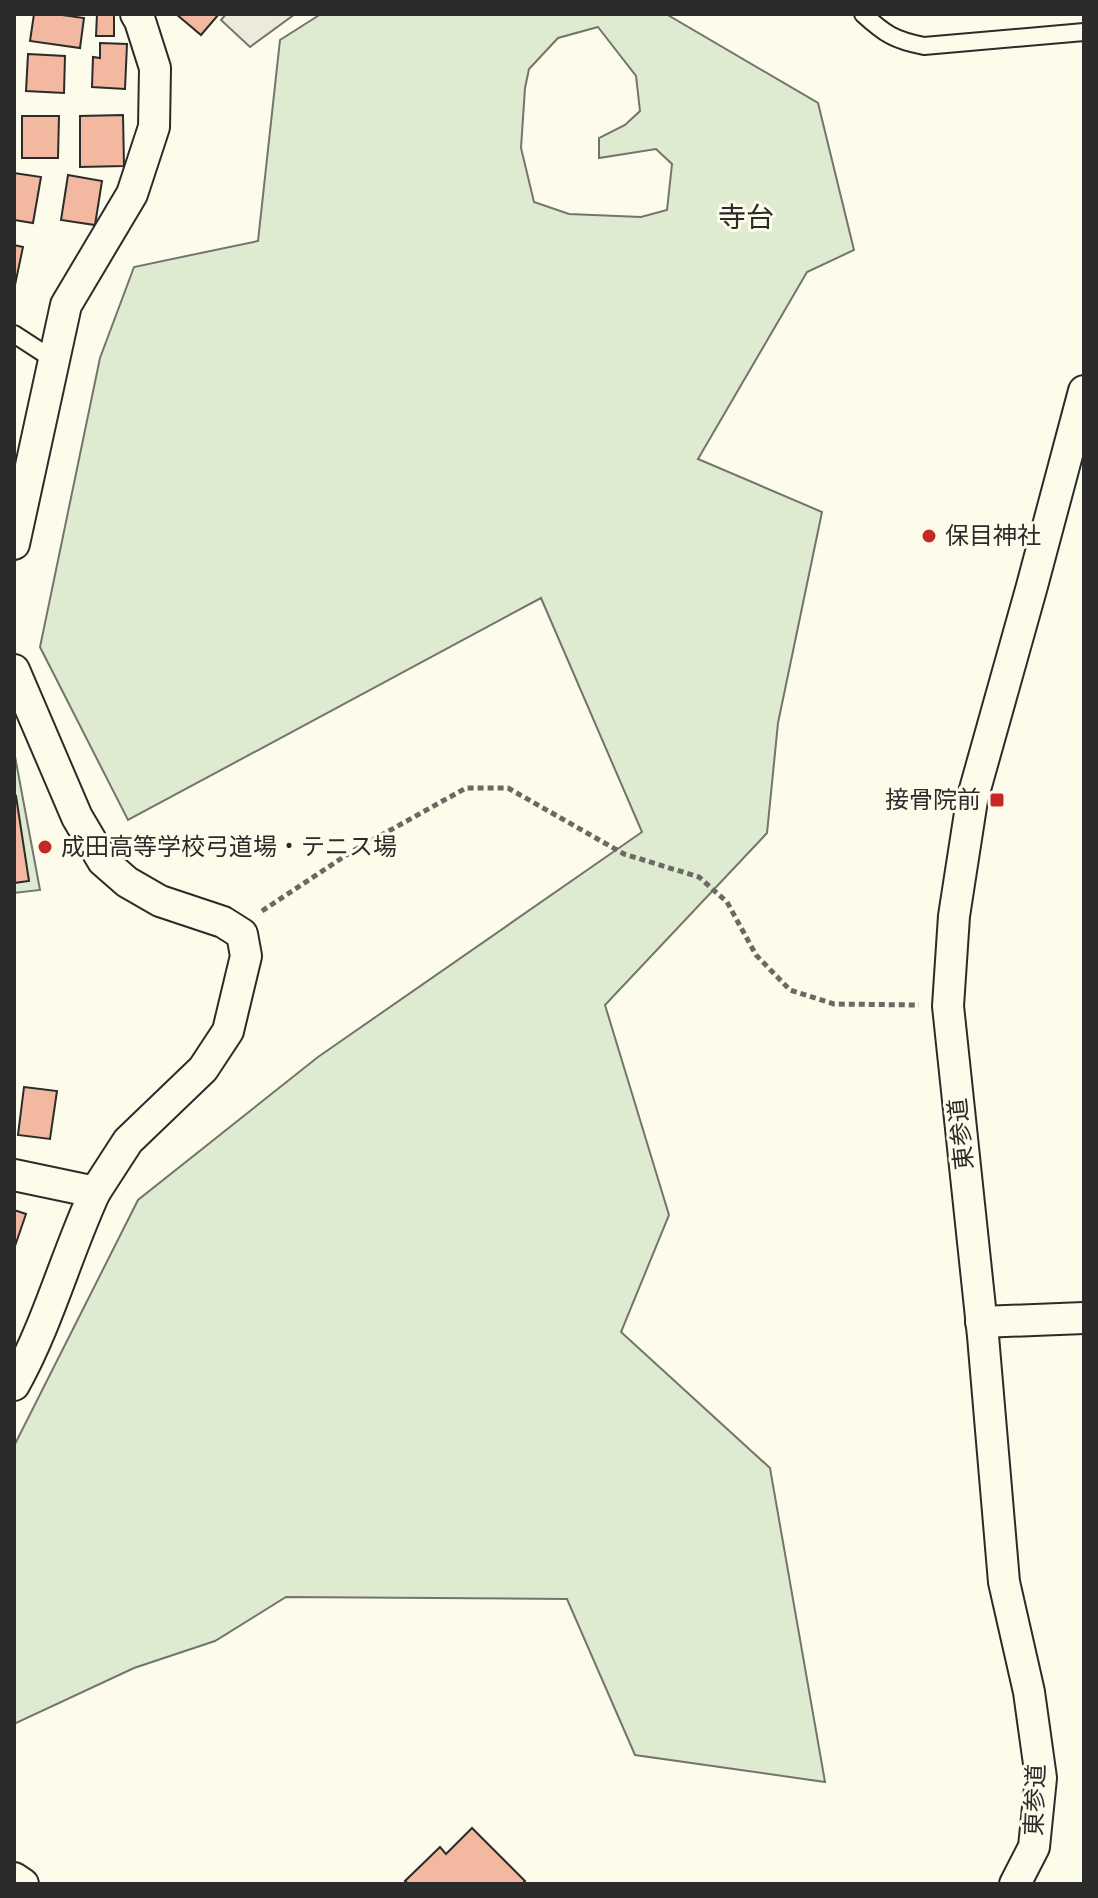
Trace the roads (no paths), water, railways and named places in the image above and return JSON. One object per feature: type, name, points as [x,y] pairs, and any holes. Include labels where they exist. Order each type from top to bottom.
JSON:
[{"type":"street","points":[[14,544],[66,305],[132,194],[154,127],[155,68],[136,14]]},
{"type":"street","name":"東参道","points":[[1015,1884],[1034,1847],[1041,1778],[1029,1692],[1004,1582],[948,1006],[954,916],[972,800],[1084,391]]},
{"type":"street","points":[[14,670],[77,817],[103,861],[127,882],[160,901],[223,922],[242,934],[246,956],[228,1031],[203,1069],[128,1141],[95,1192],[30,1357],[14,1385]]},
{"type":"street","points":[[14,1175],[95,1192]]},
{"type":"street","points":[[981,1322],[1084,1318]]},
{"type":"street","points":[[14,1878],[23,1884]]},
{"type":"lane","points":[[863,14],[884,33],[902,42],[924,46],[1084,32]]},
{"type":"lane","points":[[14,334],[54,360]]},
{"type":"place","name":"保目神社","points":[[929,536]]},
{"type":"place","name":"接骨院前","points":[[997,800]]},
{"type":"place","name":"成田高等学校弓道場・テニス場","points":[[45,847]]},
{"type":"district","name":"寺台","points":[[746,217]]}]
